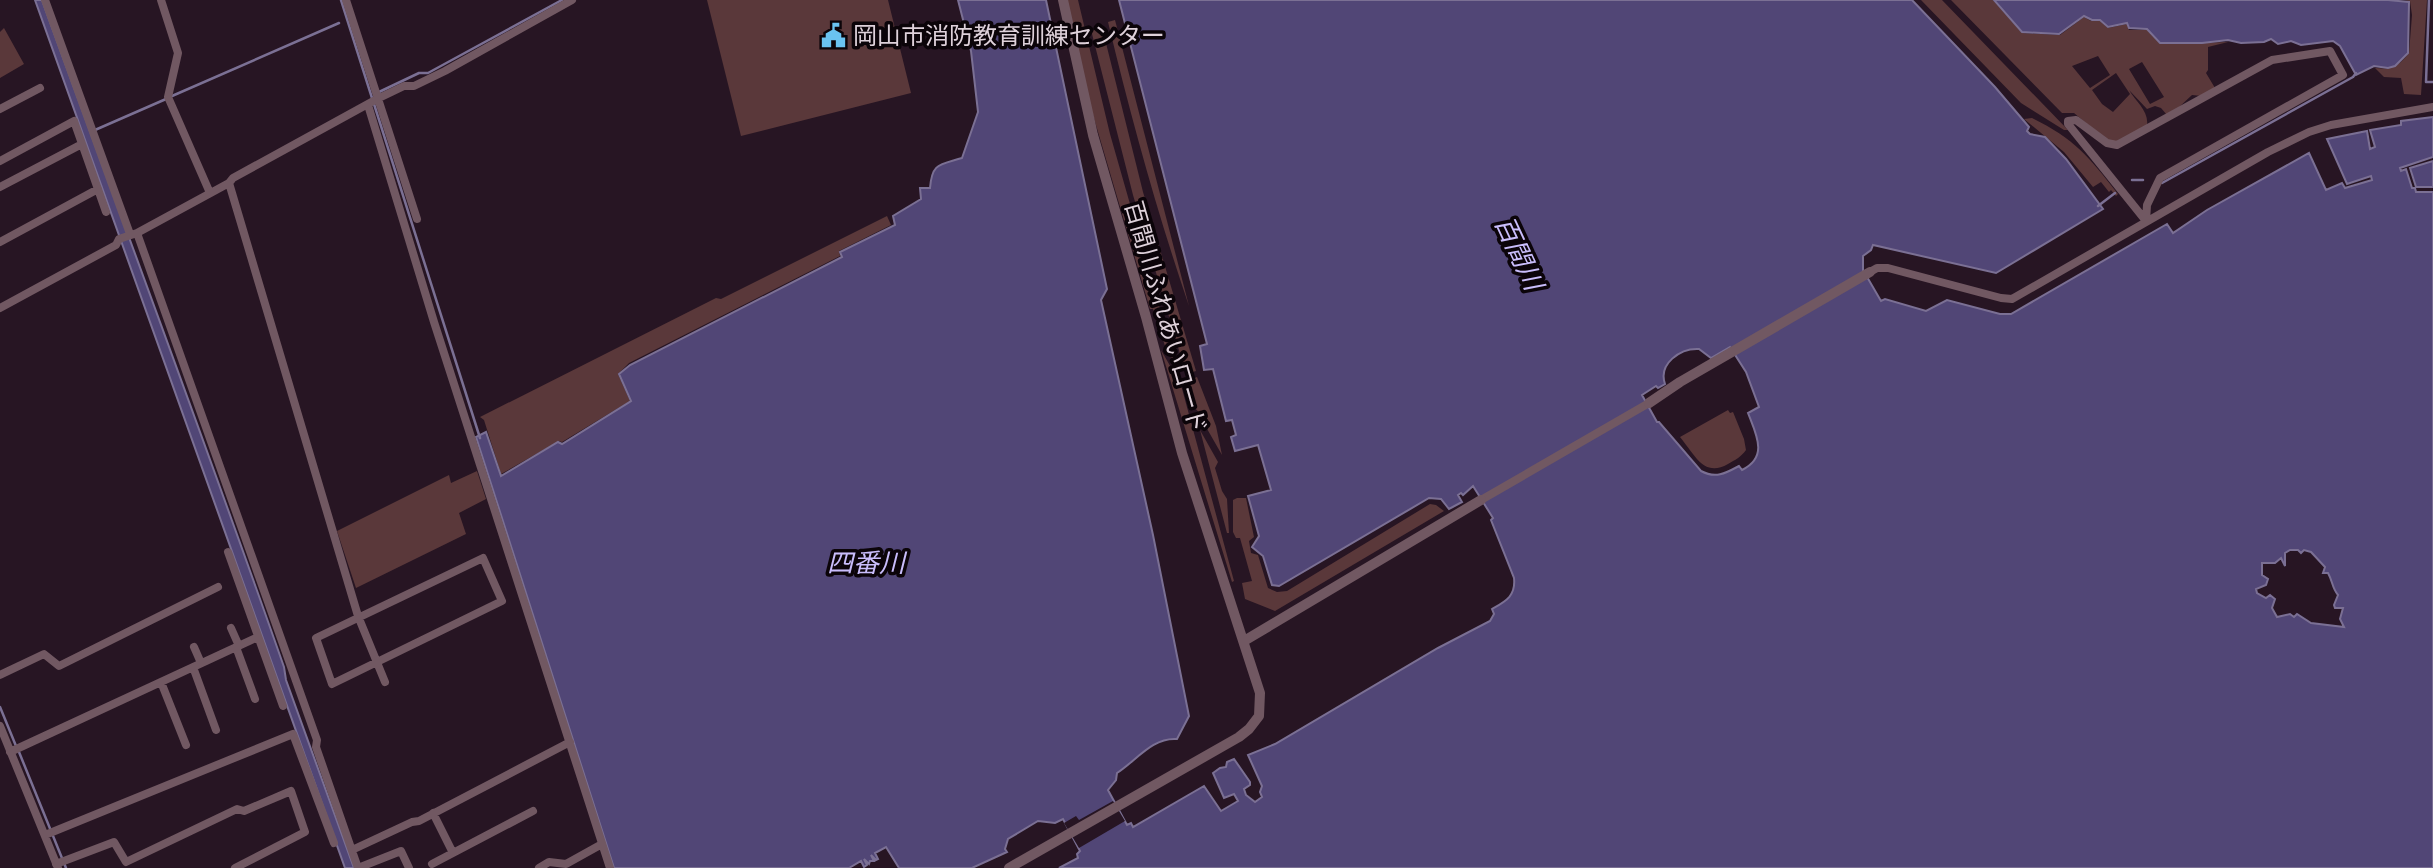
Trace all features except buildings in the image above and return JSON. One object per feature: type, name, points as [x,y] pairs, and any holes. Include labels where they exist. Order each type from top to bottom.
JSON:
[{"type":"street","points":[[45,0],[317,740],[316,747],[358,868],[401,851],[409,868]]},
{"type":"street","points":[[161,0],[178,53],[168,98],[210,193]]},
{"type":"street","points":[[346,0],[372,102],[610,868]]},
{"type":"street","points":[[1,304],[116,245],[119,239],[229,183],[233,178],[372,102],[404,86],[414,86],[445,71],[572,0]]},
{"type":"street","name":"百間川ふれあいロード","points":[[1009,868],[1239,737],[1255,722],[1260,708],[1260,693],[1217,568],[1178,440],[1146,317],[1093,135],[1063,0]]},
{"type":"street","points":[[2330,51],[2343,75],[2160,178],[2147,205],[2146,221],[2068,121],[2076,120],[2107,144],[2117,145],[2272,60],[2330,51]]},
{"type":"street","points":[[0,109],[40,88]]},
{"type":"street","points":[[1244,641],[1649,403],[1670,387],[1877,268],[1888,268],[2012,299],[2268,152],[2309,132],[2341,123],[2433,107]]},
{"type":"street","points":[[0,161],[74,121],[106,212]]},
{"type":"street","points":[[0,187],[82,144]]},
{"type":"street","points":[[229,183],[358,616],[385,682]]},
{"type":"street","points":[[0,242],[98,189]]},
{"type":"street","points":[[401,193],[417,219]]},
{"type":"street","points":[[228,552],[283,706]]},
{"type":"street","points":[[482,558],[502,601],[377,663],[332,684],[316,638],[482,558]]},
{"type":"street","points":[[0,675],[44,654],[59,666],[218,587]]},
{"type":"street","points":[[231,628],[255,699]]},
{"type":"street","points":[[15,750],[258,637]]},
{"type":"street","points":[[194,647],[216,730]]},
{"type":"street","points":[[161,682],[186,745]]},
{"type":"street","points":[[0,726],[15,750],[60,863],[114,842],[126,862],[237,809],[244,811],[290,791],[305,832],[235,868]]},
{"type":"street","points":[[49,833],[293,734],[334,843]]},
{"type":"street","points":[[352,850],[433,813],[570,742]]},
{"type":"street","points":[[432,864],[533,811]]},
{"type":"street","points":[[433,813],[453,853]]},
{"type":"street","points":[[539,868],[550,862],[566,864],[602,844]]},
{"type":"shaded area","points":[[707,0],[888,0],[911,93],[741,136]]},
{"type":"shaded area","points":[[1066,0],[1078,0],[1110,134],[1176,365],[1165,346],[1153,309],[1150,309],[1086,91]]},
{"type":"shaded area","points":[[1921,0],[1942,0],[2068,130],[2021,103]]},
{"type":"shaded area","points":[[1951,0],[1993,0],[2022,33],[2060,35],[2084,17],[2091,21],[2099,20],[2108,28],[2127,24],[2129,30],[2147,30],[2160,44],[2228,42],[2208,47],[2206,73],[2215,88],[2202,96],[2192,95],[2167,115],[2155,106],[2147,109],[2129,90],[2144,111],[2147,125],[2115,143],[2109,142],[2074,113],[2062,113]],"holes":[[[2098,56],[2110,75],[2090,88],[2072,66]],[[2142,62],[2164,97],[2150,104],[2129,69]],[[2116,73],[2130,94],[2113,112],[2102,104],[2092,90]]]},
{"type":"shaded area","points":[[2405,0],[2427,0],[2421,95],[2404,94],[2401,78],[2384,77],[2375,68],[2395,66],[2409,53],[2412,15],[2410,1]]},
{"type":"shaded area","points":[[1115,20],[1189,306],[1155,200],[1126,94],[1108,22]]},
{"type":"shaded area","points":[[1090,26],[1093,30],[1102,27],[1143,192],[1196,371],[1186,374],[1133,195]]},
{"type":"shaded area","points":[[4,28],[24,64],[0,78],[0,32]]},
{"type":"shaded area","points":[[2032,118],[2080,150],[2118,194],[2116,196],[2111,190],[2109,192],[2101,182],[2093,187],[2064,152],[2024,119]]},
{"type":"shaded area","points":[[887,216],[891,225],[839,251],[840,256],[629,363],[618,374],[630,401],[562,442],[559,441],[501,474],[484,420],[480,417],[716,298],[721,299]]},
{"type":"shaded area","points":[[1161,350],[1181,385],[1234,581],[1232,582]]},
{"type":"shaded area","points":[[1197,377],[1216,426],[1222,455],[1203,417],[1194,407],[1187,381]]},
{"type":"shaded area","points":[[1728,410],[1733,412],[1746,450],[1720,468],[1706,466],[1695,457],[1680,437]]},
{"type":"shaded area","points":[[1200,430],[1218,462],[1215,468],[1227,499],[1229,533],[1227,533]]},
{"type":"shaded area","points":[[477,471],[486,499],[459,513],[466,534],[356,588],[337,531],[449,475],[451,483]]},
{"type":"shaded area","points":[[1246,498],[1254,537],[1249,541],[1251,553],[1258,555],[1268,588],[1277,592],[1287,591],[1430,504],[1444,511],[1275,611],[1245,599],[1242,583],[1252,581],[1240,538],[1236,538],[1233,532],[1233,500]]},
{"type":"water","points":[[35,0],[42,0],[225,500],[354,868],[345,868]]},
{"type":"water","points":[[958,0],[1046,0],[1107,289],[1101,300],[1153,535],[1189,716],[1177,739],[1160,742],[1145,751],[1117,773],[1116,780],[1108,790],[1127,825],[1131,823],[1133,827],[1204,786],[1221,811],[1238,801],[1234,794],[1224,798],[1213,773],[1226,767],[1227,762],[1234,759],[1250,782],[1244,789],[1246,795],[1255,802],[1262,797],[1262,786],[1248,755],[1275,744],[1438,648],[1490,621],[1494,614],[1492,609],[1512,594],[1514,578],[1491,520],[1493,518],[1473,486],[1463,495],[1458,495],[1462,502],[1449,509],[1441,499],[1429,498],[1279,586],[1272,585],[1263,556],[1252,547],[1259,536],[1248,496],[1271,490],[1258,445],[1235,451],[1231,437],[1236,435],[1232,420],[1226,421],[1213,369],[1204,370],[1200,346],[1207,344],[1119,0],[1912,0],[1995,87],[2029,127],[2027,131],[2045,137],[2066,159],[2103,209],[1996,273],[1873,245],[1863,256],[1863,270],[1881,301],[1885,299],[1926,311],[1947,300],[2000,314],[2011,314],[2167,224],[2173,233],[2207,210],[2309,153],[2326,190],[2342,183],[2345,188],[2372,180],[2371,176],[2347,184],[2327,139],[2367,131],[2370,149],[2375,147],[2370,130],[2401,125],[2401,121],[2433,117],[2433,157],[2400,168],[2401,171],[2406,169],[2416,192],[2433,192],[2433,868],[1059,868],[1078,858],[1080,851],[1063,819],[1055,823],[1038,821],[1008,839],[1005,849],[1007,852],[972,868],[899,868],[886,847],[875,853],[878,859],[871,855],[874,861],[869,864],[864,859],[867,865],[864,867],[861,861],[849,868],[614,868],[476,437],[486,432],[501,476],[558,442],[562,444],[631,401],[619,374],[630,365],[842,257],[840,252],[895,225],[893,216],[921,199],[920,188],[930,188],[938,166],[962,158],[978,112],[971,51]],"holes":[[[1730,347],[1746,372],[1759,407],[1748,413],[1757,437],[1758,452],[1750,465],[1742,470],[1739,466],[1725,473],[1711,475],[1701,471],[1657,422],[1642,395],[1665,384],[1665,370],[1678,354],[1699,349],[1711,358]],[[2290,550],[2311,552],[2325,567],[2323,573],[2328,573],[2338,595],[2335,608],[2343,608],[2340,619],[2344,627],[2311,623],[2297,614],[2294,617],[2290,614],[2277,617],[2272,608],[2275,599],[2270,595],[2266,598],[2257,593],[2256,589],[2266,585],[2268,579],[2262,575],[2262,563],[2275,563],[2281,558],[2285,566],[2285,553]]]},
{"type":"water","points":[[1994,0],[2409,2],[2408,53],[2395,66],[2374,66],[2356,75],[2340,46],[2333,41],[2301,45],[2291,41],[2278,44],[2271,39],[2241,43],[2228,40],[2160,43],[2147,29],[2129,28],[2127,23],[2108,27],[2100,20],[2084,16],[2059,34],[2022,32]]},
{"type":"water","points":[[2433,161],[2433,187],[2416,187],[2410,168]]},
{"type":"pier","points":[[1113,801],[1125,821],[1079,848],[1064,823],[1076,816],[1079,820]]},
{"type":"waterway","points":[[341,0],[372,98]]},
{"type":"waterway","points":[[379,92],[419,73],[428,73],[562,0]]},
{"type":"waterway","points":[[2429,0],[2426,82],[2433,82]]},
{"type":"waterway","points":[[172,96],[339,23]]},
{"type":"waterway","points":[[2162,183],[2356,73]]},
{"type":"waterway","points":[[95,130],[166,99]]},
{"type":"waterway","points":[[374,104],[480,438]]},
{"type":"waterway","points":[[2132,180],[2143,180]]},
{"type":"waterway","points":[[2098,206],[2115,193]]},
{"type":"waterway","points":[[0,707],[16,746]]},
{"type":"waterway","points":[[19,752],[66,868]]},
{"type":"place","name":"岡山市消防教育訓練センター","points":[[833,35]]},
{"type":"water label","name":"百間川","points":[[1519,253]]},
{"type":"water label","name":"四番川","points":[[866,563]]}]
